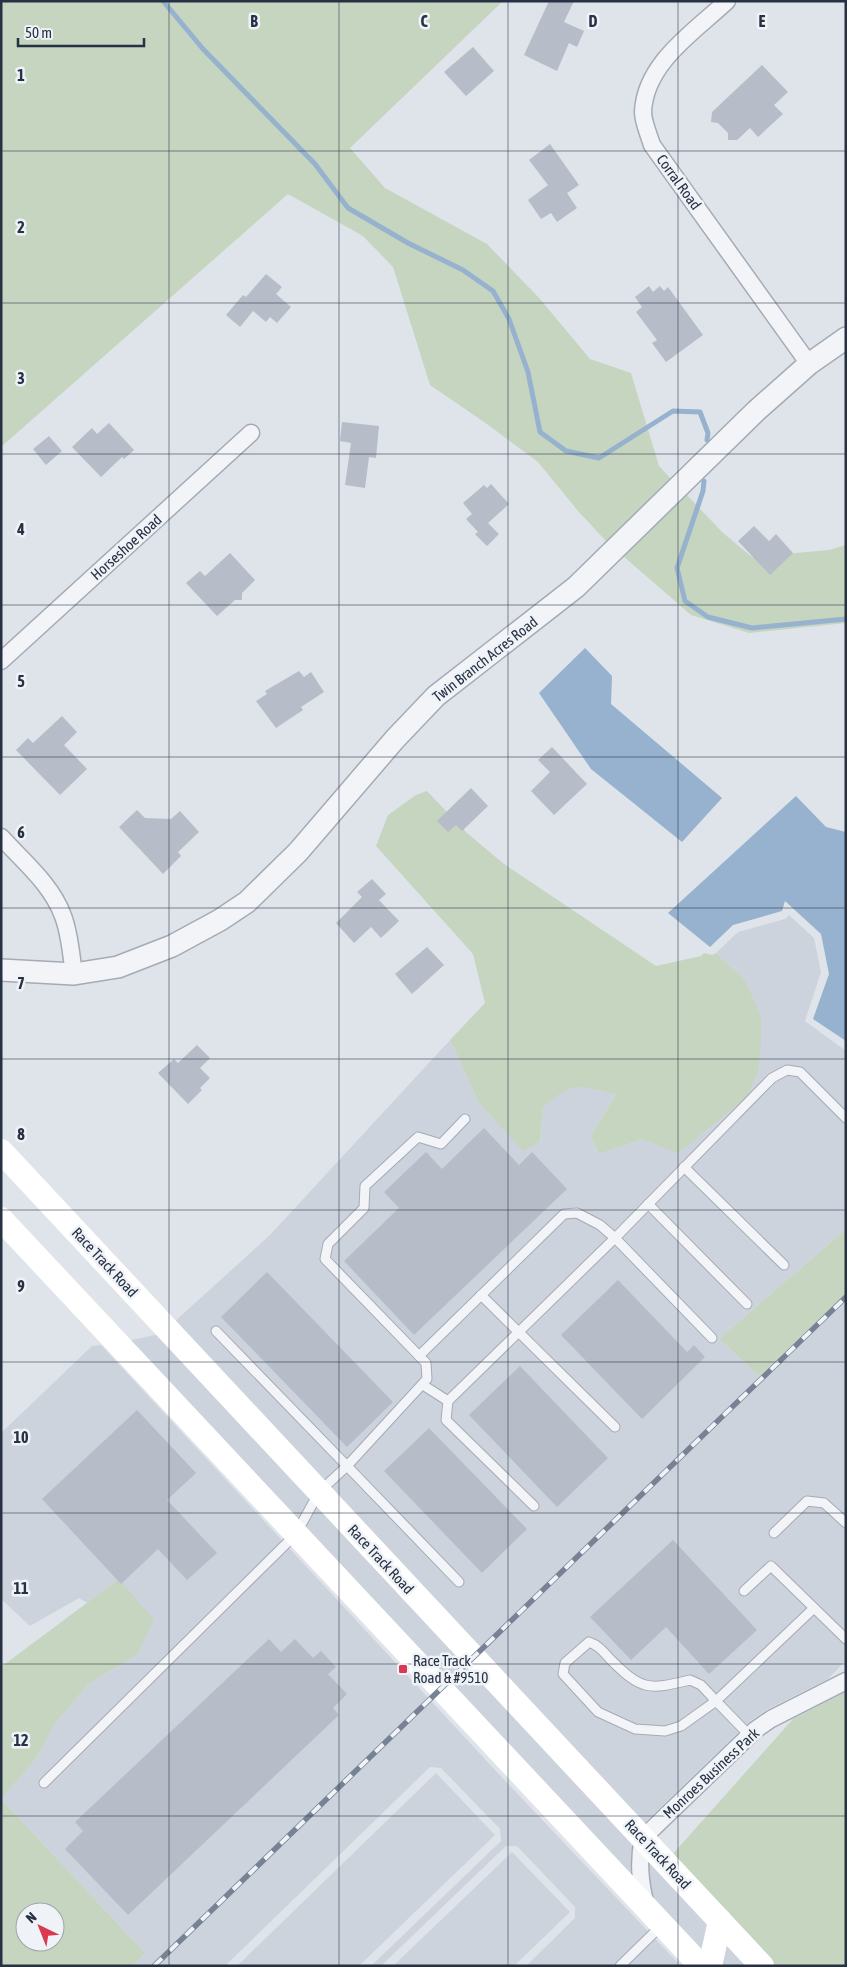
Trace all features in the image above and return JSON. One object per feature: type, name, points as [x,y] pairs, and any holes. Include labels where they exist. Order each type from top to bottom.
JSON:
[{"type":"main road","name":"Race Track Road","points":[[1,1151],[762,1966]]},
{"type":"main road","points":[[1,1219],[701,1966]]},
{"type":"main road","points":[[710,1966],[720,1921]]},
{"type":"street","name":"Corral Road","points":[[727,1],[665,58],[649,82],[643,113],[652,145],[809,364]]},
{"type":"street","name":"Twin Branch Acres Road","points":[[1,970],[74,974],[118,967],[143,959],[196,934],[246,902],[298,852],[395,739],[436,696],[576,587],[756,411],[809,364],[846,338]]},
{"type":"street","name":"Horseshoe Road","points":[[1,661],[251,433]]},
{"type":"street","points":[[1,837],[45,884],[57,902],[64,917],[74,974]]},
{"type":"street","name":"Monroes Business Park","points":[[643,1838],[749,1735],[771,1719],[846,1681]]},
{"type":"street","points":[[643,1838],[639,1854],[639,1878],[646,1906]]},
{"type":"lane","points":[[534,1506],[446,1420],[448,1401],[614,1238],[772,1078],[787,1070],[800,1072],[846,1118]]},
{"type":"lane","points":[[44,1784],[296,1534],[319,1492],[347,1466],[427,1379],[426,1363],[325,1259],[328,1244],[364,1208],[365,1186],[418,1137],[440,1144],[465,1119]]},
{"type":"lane","points":[[684,1167],[784,1266]]},
{"type":"lane","points":[[648,1204],[747,1304]]},
{"type":"lane","points":[[419,1356],[564,1214],[577,1212],[600,1225],[614,1238],[712,1338]]},
{"type":"lane","points":[[481,1295],[615,1428]]},
{"type":"lane","points":[[216,1332],[459,1582]]},
{"type":"lane","points":[[423,1385],[448,1401]]},
{"type":"lane","points":[[774,1532],[807,1501],[824,1503],[846,1523]]},
{"type":"lane","points":[[744,1591],[770,1566],[846,1639]]},
{"type":"lane","points":[[749,1735],[716,1701],[701,1686],[690,1680],[662,1688],[643,1685],[628,1676],[596,1644],[588,1642],[566,1663],[563,1674],[598,1712],[635,1729],[665,1731],[681,1726],[716,1701],[814,1608]]},
{"type":"lane","points":[[620,1966],[663,1924]]},
{"type":"shaded area","points":[[789,915],[814,938],[821,972],[805,1021],[846,1051],[846,1229],[719,1339],[759,1376],[846,1294],[846,1660],[828,1679],[766,1710],[749,1722],[642,1825],[173,1323],[269,1236],[450,1040],[479,1103],[523,1150],[540,1142],[543,1108],[558,1094],[577,1085],[616,1094],[591,1136],[599,1154],[643,1139],[745,980],[716,953],[738,932],[785,919]]},
{"type":"shaded area","points":[[160,1334],[633,1840],[630,1876],[127,1341]]},
{"type":"shaded area","points":[[101,1345],[495,1770],[681,1966],[526,1966],[575,1918],[575,1907],[517,1846],[506,1846],[381,1966],[371,1966],[501,1841],[500,1829],[441,1768],[430,1767],[225,1966],[132,1966],[145,1953],[1,1799],[35,1760],[55,1724],[87,1685],[137,1655],[119,1579],[87,1603],[79,1598],[30,1626],[1,1599],[1,1433],[92,1346]]},
{"type":"shaded area","points":[[436,1773],[495,1835],[359,1966],[237,1966]]},
{"type":"shaded area","points":[[512,1852],[570,1912],[514,1966],[393,1966]]},
{"type":"shaded area","points":[[648,1857],[750,1966],[713,1966],[654,1903],[648,1879]]},
{"type":"green space","points":[[1,1],[503,1],[350,148],[385,188],[487,244],[540,299],[590,359],[631,373],[659,466],[672,480],[607,542],[578,511],[538,462],[430,385],[393,267],[363,236],[288,194],[1,447]]},
{"type":"green space","points":[[686,494],[722,532],[752,557],[829,550],[846,545],[846,623],[749,633],[691,615],[623,556]]},
{"type":"green space","points":[[427,791],[467,833],[504,864],[656,966],[701,956],[704,953],[712,955],[716,953],[745,980],[761,1017],[758,1072],[747,1097],[678,1153],[643,1139],[599,1154],[591,1136],[616,1094],[577,1087],[562,1092],[543,1108],[540,1142],[523,1151],[479,1103],[450,1040],[485,1003],[473,954],[376,846],[388,815],[416,795]]},
{"type":"green space","points":[[846,1229],[846,1294],[759,1376],[719,1339]]},
{"type":"green space","points":[[119,1579],[154,1620],[137,1655],[87,1685],[55,1724],[35,1760],[1,1799],[1,1667]]},
{"type":"green space","points":[[846,1692],[846,1966],[774,1966],[671,1856],[793,1719]]},
{"type":"green space","points":[[1,1799],[145,1953],[132,1966],[1,1966]]},
{"type":"water","points":[[585,648],[612,676],[611,704],[722,798],[682,842],[591,769],[539,693]]},
{"type":"water","points":[[796,796],[826,827],[846,832],[846,1041],[813,1019],[829,974],[821,934],[785,901],[782,911],[733,925],[710,947],[668,913]]},
{"type":"building","points":[[549,1],[574,1],[564,22],[584,31],[577,47],[569,43],[557,71],[524,55]]},
{"type":"building","points":[[473,47],[494,71],[466,96],[444,72]]},
{"type":"building","points":[[762,65],[788,92],[774,105],[783,114],[758,137],[750,128],[737,140],[728,140],[728,133],[718,123],[711,122],[712,112]]},
{"type":"building","points":[[550,144],[579,185],[567,193],[577,208],[557,222],[551,213],[541,219],[528,200],[548,185],[529,160]]},
{"type":"building","points":[[266,274],[282,287],[276,294],[291,307],[277,323],[270,317],[266,322],[253,311],[240,327],[226,315],[243,295],[246,297]]},
{"type":"building","points":[[649,286],[653,292],[660,286],[664,291],[668,287],[703,335],[666,362],[652,343],[657,340],[636,312],[642,307],[635,297]]},
{"type":"building","points":[[342,422],[379,426],[376,458],[369,457],[365,488],[345,485],[351,443],[340,441]]},
{"type":"building","points":[[109,423],[134,450],[124,459],[122,457],[101,477],[72,447],[92,428],[97,434]]},
{"type":"building","points":[[49,436],[62,451],[46,465],[33,449]]},
{"type":"building","points":[[491,484],[509,504],[488,523],[499,534],[487,546],[475,534],[478,532],[466,519],[472,514],[463,503],[484,485],[487,488]]},
{"type":"building","points":[[754,526],[769,541],[776,534],[793,553],[770,575],[738,541]]},
{"type":"building","points":[[230,553],[255,580],[242,593],[242,600],[235,600],[217,616],[186,583],[200,571],[205,576]]},
{"type":"building","points":[[299,671],[304,677],[311,672],[324,692],[301,707],[303,710],[276,728],[256,701],[267,694],[265,691]]},
{"type":"building","points":[[62,716],[77,732],[64,745],[87,769],[60,795],[16,750],[28,738],[33,743]]},
{"type":"building","points":[[552,747],[587,784],[554,815],[531,791],[550,772],[538,760]]},
{"type":"building","points":[[471,788],[488,806],[462,831],[456,825],[448,832],[437,821]]},
{"type":"building","points":[[137,810],[145,818],[171,819],[180,811],[199,832],[178,852],[181,856],[163,874],[119,827]]},
{"type":"building","points":[[372,879],[386,894],[379,900],[399,921],[381,938],[371,927],[354,943],[336,923],[362,897],[357,892]]},
{"type":"building","points":[[427,947],[444,965],[412,994],[395,974]]},
{"type":"building","points":[[197,1045],[210,1058],[200,1068],[210,1078],[200,1088],[202,1090],[188,1104],[158,1073],[174,1059],[178,1063]]},
{"type":"building","points":[[484,1128],[519,1165],[532,1152],[567,1189],[414,1335],[344,1261],[399,1208],[384,1192],[426,1152],[442,1169]]},
{"type":"building","points":[[267,1272],[393,1402],[347,1447],[221,1317]]},
{"type":"building","points":[[618,1280],[687,1352],[694,1345],[705,1357],[642,1419],[561,1335]]},
{"type":"building","points":[[520,1366],[608,1458],[557,1507],[469,1415]]},
{"type":"building","points":[[137,1410],[196,1473],[167,1500],[217,1553],[187,1580],[158,1549],[121,1584],[42,1499]]},
{"type":"building","points":[[429,1428],[527,1529],[482,1573],[384,1471]]},
{"type":"building","points":[[673,1540],[757,1630],[709,1674],[666,1627],[631,1660],[590,1617]]},
{"type":"building","points":[[269,1639],[281,1652],[295,1639],[313,1658],[321,1651],[336,1667],[328,1674],[347,1694],[333,1708],[339,1715],[128,1915],[65,1849],[83,1831],[75,1822]]},
{"type":"waterway","points":[[163,1],[203,49],[315,164],[348,208],[408,243],[463,270],[493,291],[509,319],[528,372],[540,432],[566,451],[599,458],[673,411],[700,412],[708,433],[707,440]]},
{"type":"waterway","points":[[704,481],[703,491],[677,568],[685,601],[708,617],[752,628],[846,619]]},
{"type":"railway","points":[[154,1966],[846,1297]]},
{"type":"place","name":"Race Track Road & #9510","points":[[403,1669]]}]
